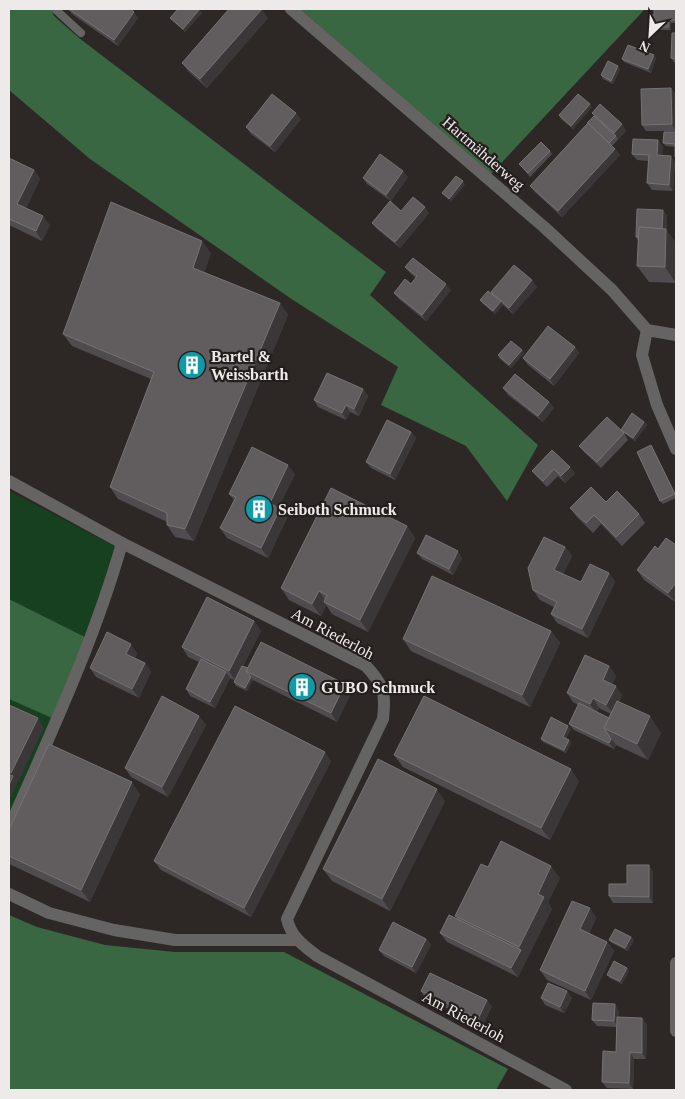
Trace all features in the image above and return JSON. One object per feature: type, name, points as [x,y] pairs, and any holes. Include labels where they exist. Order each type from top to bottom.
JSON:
[{"type":"street","name":"Hartmähderweg","points":[[291,9],[544,227],[612,290],[647,330]]},
{"type":"street","points":[[676,335],[647,330],[642,355],[656,405],[676,449]]},
{"type":"street","name":"Am Riederloh","points":[[9,482],[122,543],[366,666],[384,689],[383,720],[287,919],[290,930],[297,940],[317,956],[566,1090]]},
{"type":"street","points":[[9,828],[90,639],[109,591],[122,543]]},
{"type":"street","points":[[9,894],[49,913],[114,930],[175,940],[297,940]]},
{"type":"street","points":[[676,963],[676,1031]]},
{"type":"lane","points":[[55,9],[81,33]]},
{"type":"green space","points":[[9,9],[51,9],[54,16],[79,38],[386,272],[370,295],[538,445],[507,501],[466,446],[381,405],[398,367],[293,300],[90,159],[9,90]]},
{"type":"green space","points":[[300,9],[645,9],[491,174]]},
{"type":"green space","points":[[9,491],[114,546],[103,587],[85,637],[9,599]]},
{"type":"green space","points":[[9,599],[85,637],[52,718],[9,699]]},
{"type":"green space","points":[[9,699],[52,718],[9,818]]},
{"type":"green space","points":[[9,915],[37,927],[105,945],[175,952],[284,952],[508,1069],[496,1090],[9,1090]]},
{"type":"building","points":[[69,9],[130,9],[134,12],[114,40]]},
{"type":"building","points":[[178,9],[199,10],[183,29],[170,18]]},
{"type":"building","points":[[229,9],[262,9],[200,79],[182,63]]},
{"type":"building","points":[[654,9],[676,9],[676,20],[669,20],[669,27],[651,27],[651,15],[654,15]]},
{"type":"building","points":[[672,33],[676,33],[676,59],[671,58]]},
{"type":"building","points":[[628,45],[654,55],[648,69],[622,59]]},
{"type":"building","points":[[608,61],[618,66],[611,81],[601,75]]},
{"type":"building","points":[[671,88],[672,124],[642,125],[641,89]]},
{"type":"building","points":[[272,94],[296,113],[270,146],[246,127]]},
{"type":"building","points":[[578,94],[590,104],[571,126],[559,115]]},
{"type":"building","points":[[600,104],[622,124],[614,133],[592,113]]},
{"type":"building","points":[[594,116],[616,136],[609,143],[587,123]]},
{"type":"building","points":[[588,123],[615,149],[558,211],[530,186]]},
{"type":"building","points":[[664,132],[676,132],[676,157],[675,144],[663,143]]},
{"type":"building","points":[[633,139],[658,140],[657,155],[671,156],[669,185],[647,183],[649,155],[632,154]]},
{"type":"building","points":[[541,142],[550,151],[528,173],[519,164]]},
{"type":"building","points":[[380,154],[403,171],[386,195],[363,178]]},
{"type":"building","points":[[9,158],[34,170],[17,204],[43,216],[36,231],[9,219]]},
{"type":"building","points":[[456,176],[463,181],[449,199],[442,193]]},
{"type":"building","points":[[413,197],[425,207],[395,242],[372,223],[390,201],[401,211]]},
{"type":"building","name":"Bartel & Weissbarth","points":[[111,202],[202,241],[193,268],[280,303],[185,529],[167,525],[167,513],[110,487],[154,372],[63,334]]},
{"type":"building","points":[[637,209],[663,210],[662,229],[639,227],[638,237],[636,237]]},
{"type":"building","points":[[639,227],[666,229],[665,267],[637,266]]},
{"type":"building","points":[[413,258],[446,284],[422,315],[394,293],[405,279],[411,284],[417,276],[405,267]]},
{"type":"building","points":[[514,265],[532,280],[509,308],[491,292]]},
{"type":"building","points":[[488,291],[501,301],[493,311],[480,300]]},
{"type":"building","points":[[548,326],[575,347],[550,379],[523,358]]},
{"type":"building","points":[[511,341],[522,350],[509,365],[498,355]]},
{"type":"building","points":[[327,373],[363,389],[354,409],[346,405],[342,413],[314,400]]},
{"type":"building","points":[[515,374],[549,402],[538,416],[503,388]]},
{"type":"building","points":[[632,413],[644,422],[633,438],[621,430]]},
{"type":"building","points":[[607,417],[624,433],[597,462],[579,446]]},
{"type":"building","points":[[387,420],[411,432],[390,474],[366,462]]},
{"type":"building","points":[[651,445],[675,494],[660,501],[637,452]]},
{"type":"building","name":"Seiboth Schmuck","points":[[252,447],[288,465],[270,503],[280,509],[261,548],[220,528],[236,497],[229,494]]},
{"type":"building","points":[[552,450],[570,467],[561,476],[554,469],[543,481],[532,471]]},
{"type":"building","points":[[591,487],[606,502],[617,491],[639,514],[616,537],[594,515],[586,523],[570,508]]},
{"type":"building","points":[[331,488],[407,526],[360,620],[324,602],[327,595],[319,591],[312,604],[281,588]]},
{"type":"building","points":[[426,535],[458,551],[449,569],[417,553]]},
{"type":"building","points":[[544,537],[565,547],[554,570],[581,582],[590,564],[609,573],[582,629],[551,614],[557,602],[533,590],[528,568]]},
{"type":"building","points":[[666,538],[676,545],[676,583],[668,593],[637,570],[655,546],[658,549]]},
{"type":"building","points":[[432,576],[551,631],[522,695],[403,639]]},
{"type":"building","points":[[207,597],[254,621],[229,671],[182,647]]},
{"type":"building","points":[[107,632],[131,644],[126,654],[145,663],[132,689],[90,668]]},
{"type":"building","name":"GUBO Schmuck","points":[[261,642],[345,684],[331,713],[246,671]]},
{"type":"building","points":[[585,655],[609,666],[603,680],[616,686],[606,705],[593,698],[590,704],[567,693]]},
{"type":"building","points":[[201,659],[226,672],[210,702],[186,689]]},
{"type":"building","points":[[242,666],[248,668],[246,671],[251,677],[245,688],[234,682]]},
{"type":"building","points":[[162,696],[199,716],[162,787],[125,768]]},
{"type":"building","points":[[424,696],[571,769],[541,828],[394,755]]},
{"type":"building","points":[[617,701],[650,716],[637,744],[604,728]]},
{"type":"building","points":[[579,703],[609,718],[604,728],[611,739],[609,743],[569,724]]},
{"type":"building","points":[[9,705],[38,718],[11,773],[9,772]]},
{"type":"building","points":[[235,706],[325,752],[244,908],[154,861]]},
{"type":"building","points":[[551,717],[568,726],[563,737],[569,740],[564,750],[541,739]]},
{"type":"building","points":[[49,744],[132,782],[81,890],[9,856],[9,830]]},
{"type":"building","points":[[378,759],[437,789],[382,899],[323,869]]},
{"type":"building","points":[[9,774],[13,776],[9,785]]},
{"type":"building","points":[[501,841],[551,866],[538,894],[544,897],[519,947],[455,916],[481,864],[488,867]]},
{"type":"building","points":[[627,865],[649,865],[649,897],[609,896],[609,884],[627,884]]},
{"type":"building","points":[[572,901],[590,908],[580,929],[607,942],[585,991],[540,970]]},
{"type":"building","points":[[449,915],[521,950],[511,968],[440,933]]},
{"type":"building","points":[[393,922],[426,939],[412,967],[379,950]]},
{"type":"building","points":[[615,929],[631,937],[625,948],[609,940]]},
{"type":"building","points":[[614,961],[627,968],[620,981],[607,975]]},
{"type":"building","points":[[430,973],[487,1000],[478,1019],[421,991]]},
{"type":"building","points":[[548,983],[567,991],[560,1007],[541,998]]},
{"type":"building","points":[[593,1003],[615,1004],[614,1021],[592,1020]]},
{"type":"building","points":[[617,1017],[642,1018],[642,1053],[630,1052],[629,1083],[602,1082],[603,1051],[616,1052]]},
{"type":"place","name":"Bartel & Weissbarth","points":[[192,365]]},
{"type":"place","name":"Seiboth Schmuck","points":[[259,509]]},
{"type":"place","name":"GUBO Schmuck","points":[[302,687]]}]
